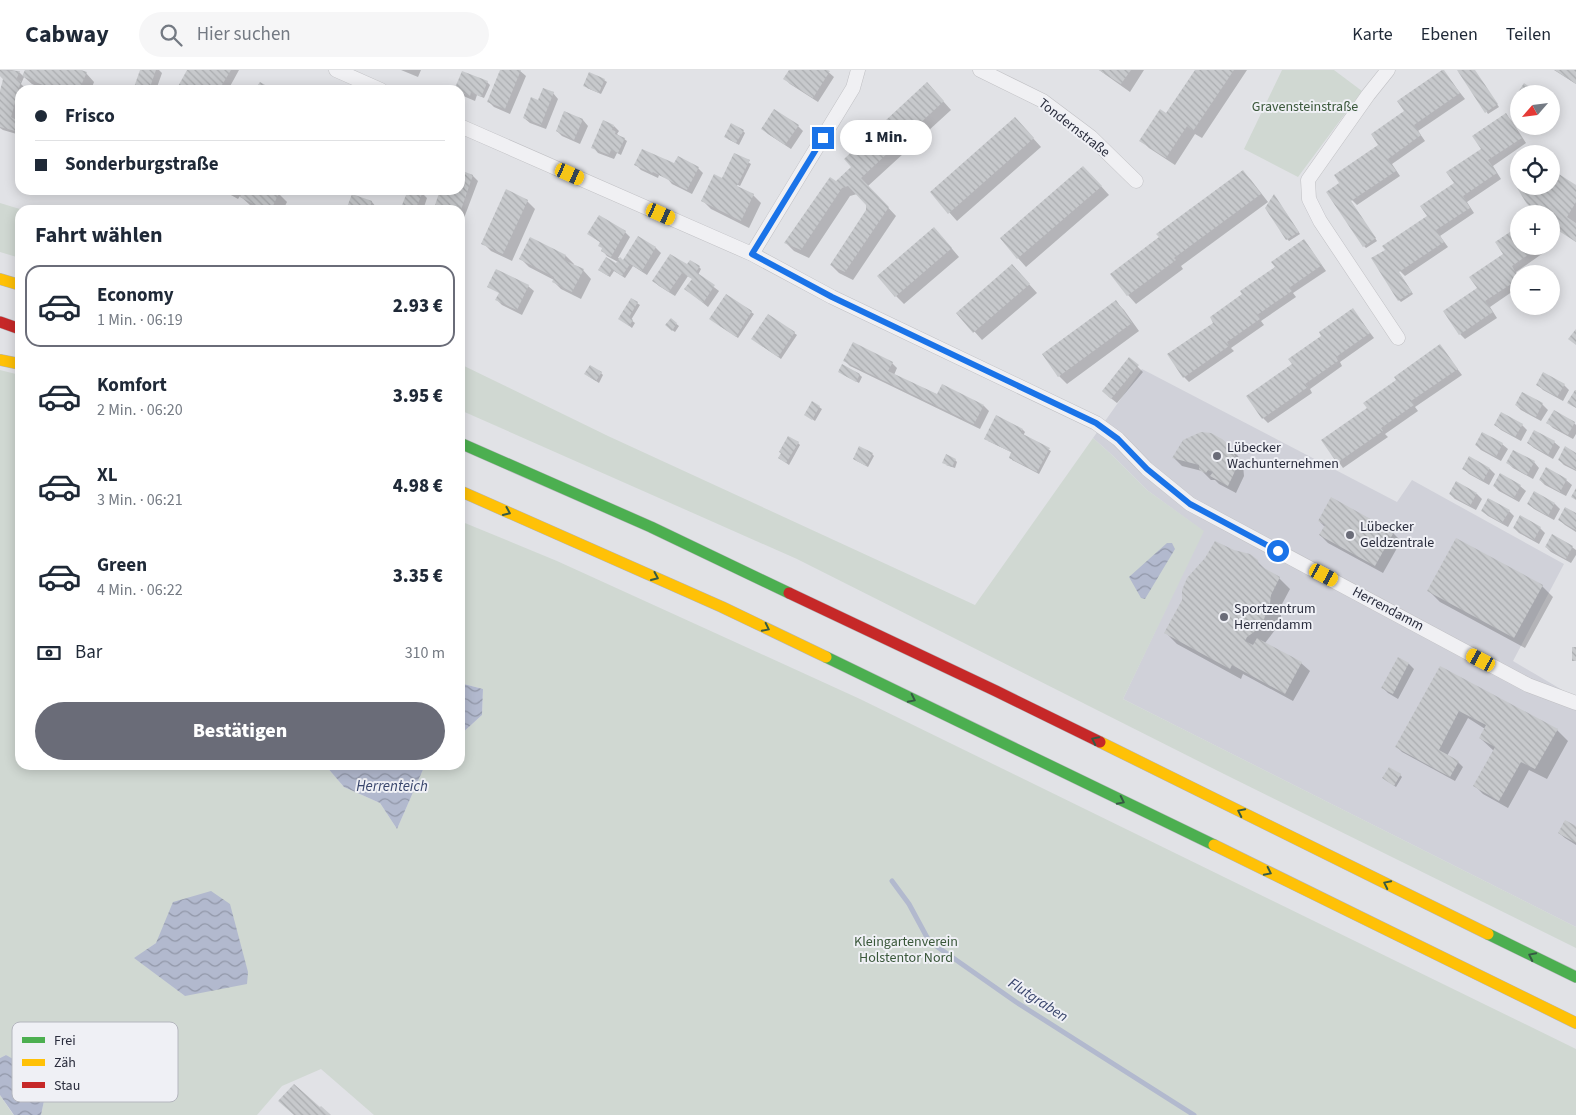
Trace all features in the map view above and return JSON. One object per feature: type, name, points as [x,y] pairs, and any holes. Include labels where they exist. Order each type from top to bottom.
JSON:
[{"type":"highway","points":[[0,279],[15,284]]},
{"type":"highway","points":[[0,322],[15,327]]},
{"type":"highway","points":[[0,360],[15,363]]},
{"type":"highway","points":[[465,445],[650,527],[996,691],[1576,977]]},
{"type":"highway","points":[[465,494],[731,611],[1576,1023]]},
{"type":"street","points":[[336,70],[369,85]]},
{"type":"street","points":[[752,254],[853,88],[858,70]]},
{"type":"street","name":"Tondernstraße","points":[[980,70],[1043,101],[1091,137],[1136,181]]},
{"type":"street","points":[[1388,70],[1308,180],[1309,199],[1320,221],[1398,338]]},
{"type":"street","name":"Herrendamm","points":[[465,128],[752,254],[832,297],[1096,423],[1118,439],[1147,469],[1190,504],[1528,685],[1576,702]]},
{"type":"shaded area","points":[[1142,369],[1397,502],[1412,480],[1564,564],[1513,661],[1576,698],[1576,927],[1123,699],[1203,531],[1147,490],[1093,438]]},
{"type":"green space","name":"Gravensteinstraße","points":[[1282,70],[1334,70],[1362,91],[1298,177],[1244,149]]},
{"type":"green space","points":[[0,203],[15,208],[15,256],[0,252]]},
{"type":"green space","points":[[465,366],[608,436],[975,605],[1093,438],[1147,490],[1204,531],[1123,699],[1576,927],[1576,948],[1224,774],[797,559],[465,412]]},
{"type":"green space","name":"Kleingartenverein Holstentor Nord","points":[[0,370],[15,374],[15,770],[329,770],[344,787],[380,803],[397,829],[423,770],[465,770],[465,730],[482,715],[483,689],[465,684],[465,523],[557,561],[860,699],[1576,1049],[1576,1115],[374,1115],[321,1069],[282,1086],[257,1115],[41,1115],[44,1102],[178,1102],[178,1022],[12,1022],[12,1061],[6,1055],[0,1058]],"holes":[[[156,943],[185,996],[135,958]]]},
{"type":"green space","points":[[0,1095],[12,1113],[14,1115],[0,1115]]},
{"type":"water","points":[[1167,543],[1172,543],[1175,549],[1145,599],[1141,598],[1129,577]]},
{"type":"water","points":[[465,684],[483,689],[482,715],[465,730]]},
{"type":"water","name":"Herrenteich","points":[[329,770],[423,770],[397,829],[380,803],[344,787]]},
{"type":"water","points":[[211,891],[230,904],[248,972],[247,984],[185,996],[134,958],[156,943],[173,902]]},
{"type":"water","points":[[6,1055],[12,1058],[12,1102],[44,1102],[41,1115],[14,1115],[0,1095],[0,1058]]},
{"type":"building","points":[[0,70],[20,71],[16,80],[21,81],[20,85],[15,85],[15,103],[11,117],[15,119],[15,131],[0,127],[0,91],[3,79],[0,76]]},
{"type":"building","points":[[25,70],[81,70],[87,72],[81,85],[43,85],[22,76]]},
{"type":"building","points":[[140,70],[156,70],[151,85],[135,85]]},
{"type":"building","points":[[187,70],[231,70],[222,85],[179,85]]},
{"type":"building","points":[[500,70],[521,70],[505,109],[487,102]]},
{"type":"building","points":[[789,70],[830,71],[813,98],[783,79]]},
{"type":"building","points":[[1099,70],[1131,70],[1121,84]]},
{"type":"building","points":[[1195,70],[1234,70],[1193,131],[1187,126],[1166,158],[1139,141],[1160,109],[1166,113]]},
{"type":"building","points":[[1444,70],[1460,93],[1414,125],[1421,135],[1388,159],[1396,171],[1351,201],[1376,238],[1363,247],[1326,192],[1339,183],[1334,175],[1378,145],[1371,134],[1404,111],[1397,101]]},
{"type":"building","points":[[1457,70],[1475,70],[1498,104],[1485,113]]},
{"type":"building","points":[[1555,70],[1576,70],[1576,84]]},
{"type":"building","points":[[462,71],[488,81],[481,97],[471,92],[470,96],[465,94],[465,85],[456,85]]},
{"type":"building","points":[[589,72],[605,79],[599,93],[583,86]]},
{"type":"building","points":[[927,82],[944,101],[861,178],[889,207],[845,272],[830,265],[866,210],[866,205],[848,186],[842,188],[801,250],[784,243],[830,177],[836,181],[851,167],[844,159]]},
{"type":"building","points":[[543,88],[554,92],[541,125],[523,118],[531,97],[538,100]]},
{"type":"building","points":[[774,109],[799,125],[785,145],[761,129]]},
{"type":"building","points":[[564,111],[583,119],[574,140],[556,131]]},
{"type":"building","points":[[1506,113],[1510,119],[1510,135],[1520,135],[1522,138],[1488,160],[1497,173],[1463,196],[1470,208],[1436,230],[1444,242],[1399,272],[1412,292],[1398,301],[1371,258],[1385,250],[1382,246],[1427,216],[1420,206],[1454,183],[1446,172],[1481,149],[1472,136]]},
{"type":"building","points":[[1015,117],[1034,138],[948,214],[930,192]]},
{"type":"building","points":[[603,120],[614,125],[612,130],[616,131],[615,134],[625,138],[618,153],[611,150],[609,155],[591,148]]},
{"type":"building","points":[[731,123],[744,130],[736,143],[724,137]]},
{"type":"building","points":[[642,149],[674,163],[678,156],[699,167],[687,190],[653,172],[634,165]]},
{"type":"building","points":[[734,153],[750,160],[737,186],[754,194],[741,221],[701,201],[714,174],[722,178]]},
{"type":"building","points":[[1083,166],[1102,186],[1017,259],[1000,238]]},
{"type":"building","points":[[1243,170],[1261,194],[1174,258],[1176,260],[1127,296],[1110,274],[1159,237],[1156,234]]},
{"type":"building","points":[[465,172],[473,175],[463,205],[435,205],[438,195],[465,195]]},
{"type":"building","points":[[1560,175],[1576,185],[1576,202],[1567,217],[1576,223],[1576,242],[1560,232],[1560,205],[1527,204],[1521,195],[1560,195]]},
{"type":"building","points":[[506,189],[528,200],[503,254],[481,244]]},
{"type":"building","points":[[1274,194],[1299,232],[1286,240],[1265,208]]},
{"type":"building","points":[[241,195],[278,195],[273,205],[255,205],[240,197]]},
{"type":"building","points":[[352,195],[372,201],[371,205],[348,205]]},
{"type":"building","points":[[406,195],[422,195],[417,205],[402,205]]},
{"type":"building","points":[[599,215],[626,231],[611,257],[601,251],[602,248],[598,246],[600,242],[587,234]]},
{"type":"building","points":[[934,227],[952,248],[895,297],[877,276]]},
{"type":"building","points":[[1510,232],[1510,255],[1528,255],[1513,265],[1510,265],[1510,285],[1485,301],[1493,312],[1459,335],[1443,311],[1477,288],[1469,277],[1503,254],[1495,242]]},
{"type":"building","points":[[638,236],[656,247],[642,271],[630,264],[622,276],[612,269],[608,276],[598,270],[606,257],[616,263],[620,257],[623,260]]},
{"type":"building","points":[[530,237],[566,255],[564,260],[584,269],[572,292],[552,282],[554,277],[519,259]]},
{"type":"building","points":[[1304,239],[1322,265],[1289,288],[1292,291],[1257,315],[1260,319],[1227,342],[1229,346],[1183,378],[1167,354],[1213,323],[1210,317],[1242,294],[1240,291],[1275,267],[1271,262]]},
{"type":"building","points":[[670,254],[687,264],[690,260],[700,266],[696,272],[715,285],[703,303],[684,289],[692,279],[682,273],[669,292],[652,281]]},
{"type":"building","points":[[1012,264],[1030,284],[973,333],[956,313]]},
{"type":"building","points":[[496,269],[529,285],[517,310],[495,300],[499,293],[487,287]]},
{"type":"building","points":[[726,294],[752,311],[736,337],[709,319]]},
{"type":"building","points":[[631,298],[638,302],[629,317],[633,320],[629,326],[618,319]]},
{"type":"building","points":[[1116,300],[1132,323],[1058,377],[1042,354]]},
{"type":"building","points":[[1353,308],[1370,333],[1336,357],[1338,361],[1305,384],[1308,387],[1262,419],[1246,396],[1292,364],[1288,359],[1321,336],[1319,332]]},
{"type":"building","points":[[768,314],[795,332],[778,357],[751,339]]},
{"type":"building","points":[[671,318],[677,323],[672,331],[665,325]]},
{"type":"building","points":[[1576,329],[1576,345],[1568,339]]},
{"type":"building","points":[[853,342],[893,362],[888,371],[937,394],[942,384],[984,405],[974,424],[843,361]]},
{"type":"building","points":[[1440,344],[1458,369],[1411,401],[1414,405],[1381,428],[1383,431],[1337,463],[1321,440],[1367,408],[1363,403],[1396,380],[1394,377]]},
{"type":"building","points":[[1129,357],[1139,365],[1111,399],[1102,391]]},
{"type":"building","points":[[842,364],[860,374],[856,382],[838,372]]},
{"type":"building","points":[[590,365],[602,372],[596,381],[584,374]]},
{"type":"building","points":[[1543,372],[1565,384],[1557,397],[1536,385]]},
{"type":"building","points":[[1576,390],[1576,408],[1567,403]]},
{"type":"building","points":[[1522,392],[1543,403],[1536,417],[1515,405]]},
{"type":"building","points":[[812,401],[820,406],[812,420],[804,415]]},
{"type":"building","points":[[1554,410],[1575,422],[1568,435],[1546,423]]},
{"type":"building","points":[[1501,412],[1523,424],[1515,437],[1494,425]]},
{"type":"building","points":[[996,415],[1023,429],[1021,433],[1050,448],[1037,472],[1009,458],[1011,452],[984,439]]},
{"type":"building","points":[[1534,430],[1555,441],[1548,455],[1527,443]]},
{"type":"building","points":[[1201,432],[1211,433],[1222,439],[1230,446],[1235,456],[1237,467],[1228,486],[1210,476],[1213,472],[1208,470],[1206,473],[1202,472],[1199,469],[1199,465],[1172,458],[1183,440]]},
{"type":"building","points":[[1482,432],[1503,443],[1496,457],[1475,445]]},
{"type":"building","points":[[788,436],[799,442],[786,463],[778,458],[781,453],[779,452]]},
{"type":"building","points":[[859,446],[873,453],[866,466],[853,459]]},
{"type":"building","points":[[1565,446],[1576,453],[1576,470],[1558,460]]},
{"type":"building","points":[[1513,450],[1535,461],[1527,475],[1506,463]]},
{"type":"building","points":[[946,454],[956,459],[952,467],[942,463]]},
{"type":"building","points":[[1469,456],[1490,468],[1483,481],[1462,469]]},
{"type":"building","points":[[1546,467],[1567,479],[1560,492],[1539,480]]},
{"type":"building","points":[[1500,473],[1521,485],[1514,498],[1493,486]]},
{"type":"building","points":[[1456,481],[1477,493],[1470,506],[1449,494]]},
{"type":"building","points":[[1576,488],[1576,500],[1571,497]]},
{"type":"building","points":[[1534,491],[1555,503],[1548,516],[1527,504]]},
{"type":"building","points":[[1331,497],[1394,532],[1375,566],[1319,535],[1325,525],[1318,521]]},
{"type":"building","points":[[1488,498],[1510,510],[1502,523],[1481,511]]},
{"type":"building","points":[[1565,507],[1576,513],[1576,530],[1558,520]]},
{"type":"building","points":[[1520,515],[1541,527],[1534,540],[1513,528]]},
{"type":"building","points":[[1552,534],[1573,546],[1566,559],[1545,547]]},
{"type":"building","points":[[1456,538],[1543,585],[1514,638],[1427,591]]},
{"type":"building","points":[[1215,541],[1234,550],[1250,554],[1258,560],[1259,565],[1280,577],[1271,595],[1270,604],[1264,619],[1245,641],[1253,645],[1257,638],[1302,662],[1285,694],[1232,665],[1230,669],[1164,633],[1182,600],[1182,590],[1187,578],[1205,558]]},
{"type":"building","points":[[1572,647],[1576,647],[1576,661],[1572,661]]},
{"type":"building","points":[[1398,657],[1409,663],[1393,694],[1381,688]]},
{"type":"building","points":[[1440,666],[1558,729],[1535,769],[1521,762],[1499,801],[1473,786],[1495,747],[1479,738],[1486,725],[1459,711],[1439,750],[1459,761],[1450,777],[1395,747]]},
{"type":"building","points":[[1389,767],[1401,774],[1394,786],[1382,778]]},
{"type":"building","points":[[1565,820],[1576,826],[1576,843],[1558,833]]},
{"type":"building","points":[[294,1084],[331,1115],[294,1115],[278,1101]]},
{"type":"waterway","name":"Flutgraben","points":[[892,881],[909,904],[929,941],[1016,1002],[1194,1115]]},
{"type":"traffic: fast","points":[[465,445],[651,527],[789,593]]},
{"type":"traffic: fast","points":[[826,657],[1214,845]]},
{"type":"traffic: fast","points":[[1488,934],[1576,977]]},
{"type":"traffic: slow","points":[[0,279],[15,284]]},
{"type":"traffic: slow","points":[[0,360],[15,363]]},
{"type":"traffic: slow","points":[[465,493],[722,607],[826,657]]},
{"type":"traffic: slow","points":[[1100,742],[1488,934]]},
{"type":"traffic: slow","points":[[1214,845],[1576,1023]]},
{"type":"traffic: jam","points":[[0,322],[15,327]]},
{"type":"traffic: jam","points":[[789,593],[1100,742]]},
{"type":"place","name":"Lübecker Wachunternehmen","points":[[1217,456]]},
{"type":"place","name":"Lübecker Geldzentrale","points":[[1350,535]]},
{"type":"place","name":"Sportzentrum Herrendamm","points":[[1224,617]]},
{"type":"route","points":[[823,138],[752,254],[832,297],[1096,423],[1118,439],[1147,469],[1190,504],[1278,551]]}]
